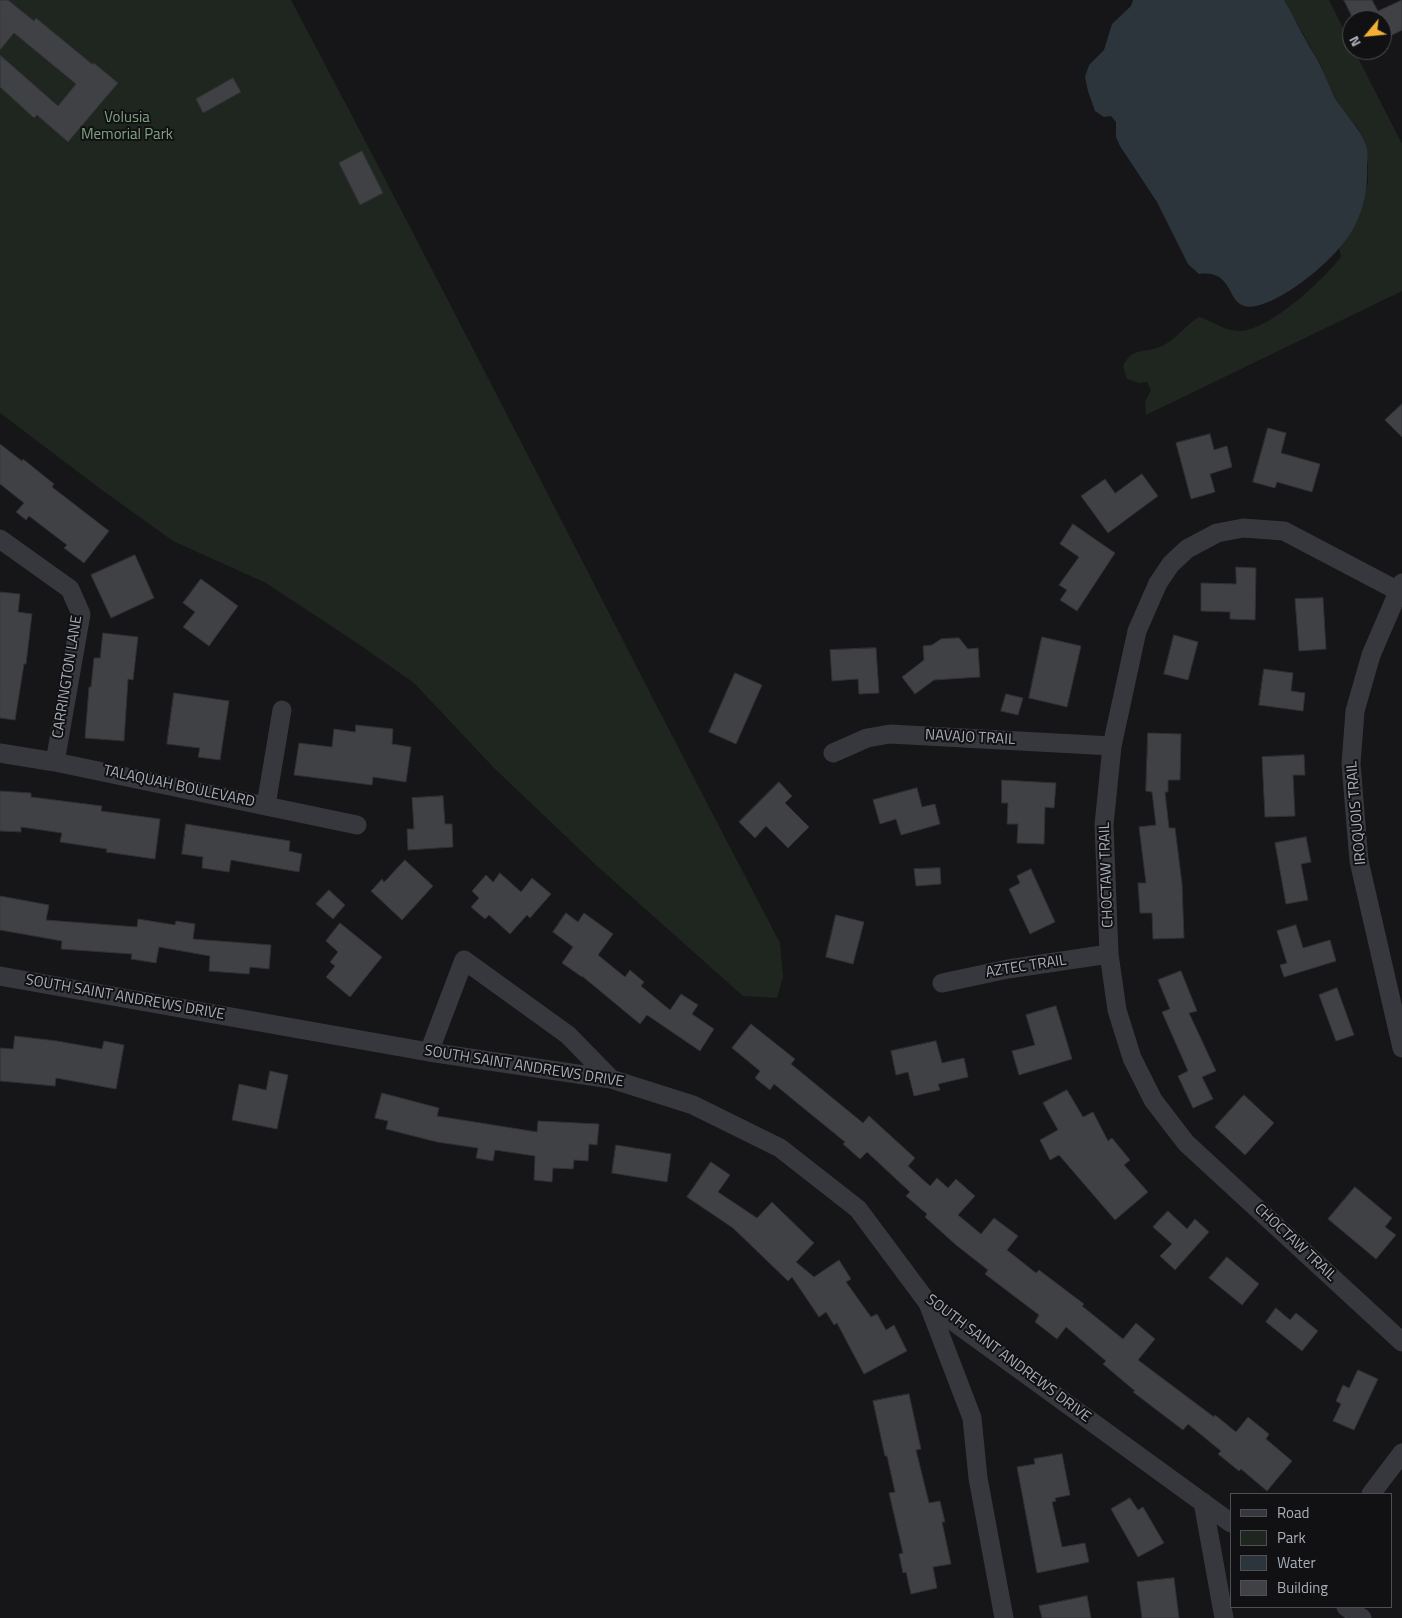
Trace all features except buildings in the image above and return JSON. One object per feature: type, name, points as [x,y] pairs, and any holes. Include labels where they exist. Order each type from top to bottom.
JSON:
[{"type":"street","name":"CHOCTAW TRAIL","points":[[1400,589],[1284,531],[1242,528],[1217,533],[1187,549],[1171,564],[1158,583],[1137,631],[1112,746],[1104,825],[1109,954],[1116,1010],[1132,1058],[1153,1100],[1186,1143],[1402,1342]]},
{"type":"street","name":"CARRINGTON LANE","points":[[0,539],[70,589],[81,614],[55,762]]},
{"type":"street","name":"IROQUOIS TRAIL","points":[[1400,589],[1371,655],[1355,711],[1351,764],[1359,861],[1402,1048]]},
{"type":"street","points":[[266,805],[282,710]]},
{"type":"street","name":"NAVAJO TRAIL","points":[[833,753],[867,738],[890,734],[1112,746]]},
{"type":"street","name":"TALAQUAH BOULEVARD","points":[[0,753],[55,762],[357,825]]},
{"type":"street","name":"AZTEC TRAIL","points":[[942,983],[1008,969],[1109,954]]},
{"type":"street","points":[[429,1052],[464,960],[568,1035],[611,1079]]},
{"type":"street","name":"SOUTH SAINT ANDREWS DRIVE","points":[[0,976],[429,1052],[611,1079],[693,1105],[780,1148],[858,1209],[928,1303],[1230,1522]]},
{"type":"street","points":[[928,1303],[972,1418],[978,1478],[1004,1618]]},
{"type":"street","points":[[1372,1493],[1402,1453]]},
{"type":"street","points":[[1203,1502],[1224,1618]]},
{"type":"street","points":[[1347,1608],[1362,1618]]},
{"type":"green space","name":"Volusia Memorial Park","points":[[0,0],[291,0],[780,943],[783,977],[777,998],[743,996],[597,866],[494,768],[414,683],[266,583],[173,541],[0,413]]},
{"type":"green space","points":[[1284,0],[1329,0],[1342,26],[1342,60],[1359,60],[1402,144],[1402,291],[1146,415],[1145,402],[1151,390],[1147,382],[1139,383],[1127,379],[1123,366],[1130,356],[1162,346],[1199,317],[1234,331],[1251,329],[1265,323],[1280,314],[1309,291],[1341,257],[1339,248],[1356,223],[1368,182],[1367,147],[1357,127],[1340,106],[1320,64]]},
{"type":"water","points":[[1133,0],[1284,0],[1318,60],[1335,98],[1363,138],[1368,154],[1366,189],[1356,223],[1339,248],[1313,274],[1269,302],[1256,306],[1246,306],[1239,303],[1220,278],[1212,274],[1199,274],[1188,264],[1157,202],[1120,146],[1116,137],[1116,122],[1111,116],[1104,117],[1095,111],[1085,77],[1089,65],[1104,50],[1112,24],[1131,6]]}]
